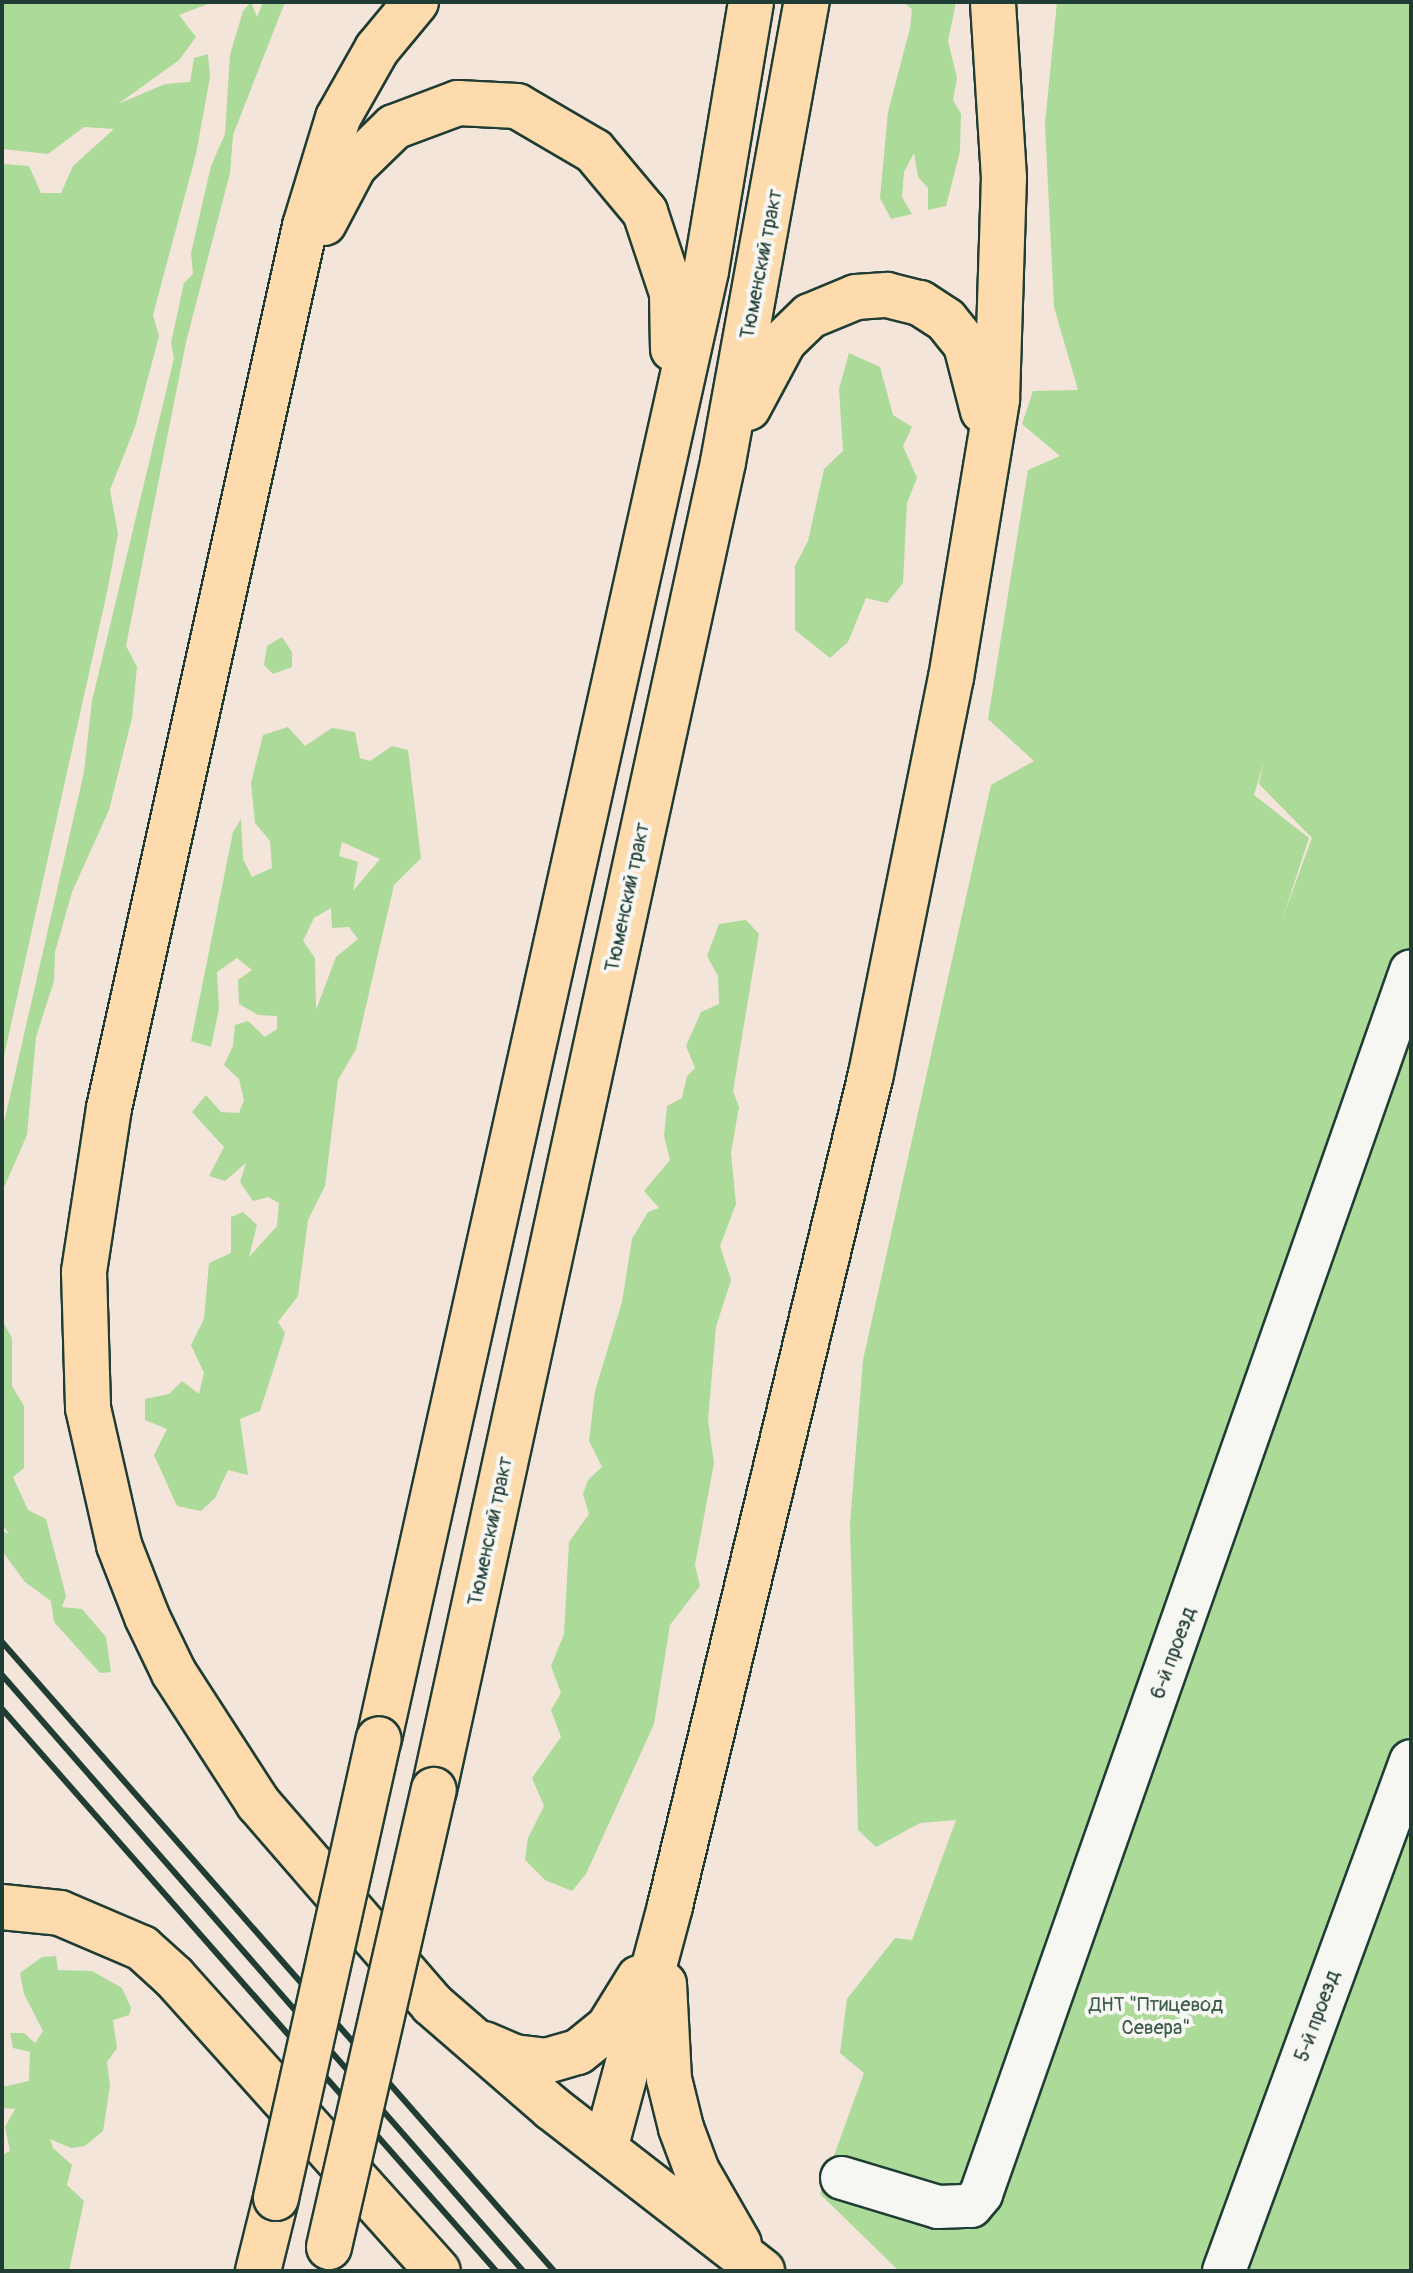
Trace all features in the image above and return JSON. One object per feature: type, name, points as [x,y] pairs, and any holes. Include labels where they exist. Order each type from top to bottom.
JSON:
[{"type":"main road","points":[[416,2],[377,49],[338,118],[316,181],[109,1108],[84,1272],[88,1408],[119,1545],[174,1673],[258,1803],[389,1960],[466,2036],[756,2267]]},
{"type":"main road","points":[[258,2271],[706,271],[751,2]]},
{"type":"main road","name":"Тюменский тракт","points":[[327,2259],[434,1790],[723,462],[807,2]]},
{"type":"main road","points":[[605,2149],[670,1906],[871,1074],[984,494],[997,399],[1003,291],[1004,178],[993,2]]},
{"type":"main road","points":[[284,322],[335,196],[354,166],[394,127],[458,103],[517,106],[594,151],[645,212],[660,247],[672,293],[666,450]]},
{"type":"main road","points":[[723,462],[784,341],[810,316],[836,303],[887,295],[920,303],[946,320],[966,345],[984,415],[984,494]]},
{"type":"main road","points":[[466,2036],[514,2057],[546,2061],[578,2052],[608,2028],[634,1991],[670,1906]]},
{"type":"main road","points":[[670,1906],[664,1989],[669,2079],[697,2171],[756,2267]]},
{"type":"main road","points":[[2,1907],[60,1913],[142,1948],[174,1977],[438,2271]]},
{"type":"street","name":"6-й проезд","points":[[842,2178],[938,2207],[971,2206],[981,2194],[1411,971]]},
{"type":"street","name":"5-й проезд","points":[[1224,2271],[1411,1761]]},
{"type":"green space","points":[[2,2],[213,2],[179,15],[196,37],[179,60],[118,104],[165,84],[190,82],[194,58],[208,54],[210,77],[196,154],[153,315],[159,336],[135,427],[110,490],[118,534],[2,1065],[2,164],[29,166],[41,193],[61,193],[73,166],[114,129],[84,127],[48,154],[2,149]]},
{"type":"green space","points":[[251,2],[257,17],[263,2],[285,2],[233,135],[230,173],[186,342],[126,646],[137,667],[132,718],[109,810],[72,892],[55,952],[54,981],[36,1037],[27,1135],[2,1192],[2,1131],[84,772],[92,701],[174,358],[171,343],[184,283],[193,274],[191,253],[211,166],[225,134],[230,55],[243,11]]},
{"type":"green space","points":[[903,2],[956,2],[948,41],[957,78],[953,100],[961,114],[960,151],[946,206],[928,210],[928,188],[918,177],[914,153],[904,172],[902,197],[912,214],[891,219],[880,198],[888,112],[910,28],[912,9]]},
{"type":"green space","name":"ДНТ \"Птицевод Севера\"","points":[[1057,2],[1411,2],[1411,2271],[899,2271],[820,2194],[864,2073],[840,2053],[847,1999],[895,1938],[912,1940],[956,1820],[920,1823],[876,1847],[858,1830],[850,1524],[863,1360],[991,785],[1034,761],[988,719],[1028,470],[1060,456],[1022,424],[1033,391],[1078,390],[1054,307],[1045,124]],"holes":[[[1264,762],[1259,784],[1312,838],[1282,920],[1309,838],[1254,795]]]},
{"type":"green space","points":[[849,353],[880,367],[893,415],[912,427],[903,446],[917,478],[907,503],[903,583],[887,603],[866,598],[848,642],[830,658],[795,630],[795,566],[808,541],[824,469],[843,451],[839,389]]},
{"type":"green space","points":[[282,637],[292,652],[292,667],[273,674],[264,665],[267,646]]},
{"type":"green space","points":[[288,727],[305,746],[332,728],[355,732],[360,758],[370,761],[392,746],[408,750],[421,858],[394,885],[356,1049],[338,1080],[325,1186],[308,1220],[298,1296],[278,1322],[285,1333],[260,1411],[240,1419],[248,1475],[228,1470],[215,1498],[201,1511],[177,1506],[154,1455],[167,1429],[145,1420],[145,1399],[169,1394],[182,1381],[199,1394],[204,1373],[191,1345],[204,1319],[209,1263],[231,1253],[231,1217],[243,1212],[257,1225],[249,1257],[277,1226],[279,1203],[268,1197],[253,1201],[240,1182],[246,1163],[225,1181],[209,1176],[224,1147],[192,1112],[206,1095],[221,1112],[239,1113],[244,1100],[239,1079],[224,1065],[233,1046],[235,1025],[248,1021],[265,1037],[277,1029],[277,1016],[258,1015],[239,1004],[238,980],[252,970],[237,958],[217,972],[219,1009],[211,1047],[191,1041],[233,832],[241,819],[243,859],[252,877],[272,868],[270,841],[255,823],[251,783],[263,735]],"holes":[[[342,842],[380,859],[353,891],[358,862],[339,856]],[[331,908],[332,928],[349,927],[358,939],[336,957],[316,1010],[315,958],[303,941],[314,918]]]},
{"type":"green space","points":[[746,920],[759,934],[733,1091],[739,1107],[731,1153],[736,1204],[720,1246],[731,1280],[716,1327],[708,1420],[714,1463],[695,1565],[700,1586],[670,1625],[654,1724],[586,1874],[572,1891],[545,1880],[525,1860],[528,1838],[544,1806],[532,1778],[561,1737],[551,1710],[561,1693],[551,1666],[564,1634],[569,1542],[589,1514],[583,1494],[588,1480],[602,1467],[589,1441],[595,1391],[622,1302],[632,1239],[648,1212],[659,1208],[644,1191],[670,1160],[664,1136],[667,1106],[682,1098],[687,1076],[695,1068],[686,1046],[701,1012],[719,1004],[718,976],[707,956],[719,924]]},
{"type":"green space","points":[[2,1320],[12,1338],[12,1386],[24,1406],[24,1468],[13,1477],[28,1510],[46,1519],[66,1596],[62,1607],[82,1609],[106,1637],[111,1672],[100,1673],[54,1622],[51,1601],[25,1582],[2,1551],[2,1531],[9,1534],[2,1524]]},
{"type":"green space","points":[[56,1956],[58,1970],[92,1971],[122,1988],[131,2008],[129,2015],[113,2020],[117,2048],[107,2062],[110,2086],[103,2131],[85,2146],[71,2148],[50,2139],[53,2148],[72,2165],[67,2185],[84,2201],[69,2271],[2,2271],[2,2155],[10,2151],[5,2127],[15,2109],[2,2108],[2,2087],[29,2081],[30,2052],[13,2048],[10,2033],[24,2033],[35,2043],[43,2031],[24,1994],[20,1973],[42,1957]]},
{"type":"railway","points":[[2,1642],[554,2271]]},
{"type":"railway","points":[[2,1675],[523,2271]]},
{"type":"railway","points":[[2,1709],[496,2271]]}]
